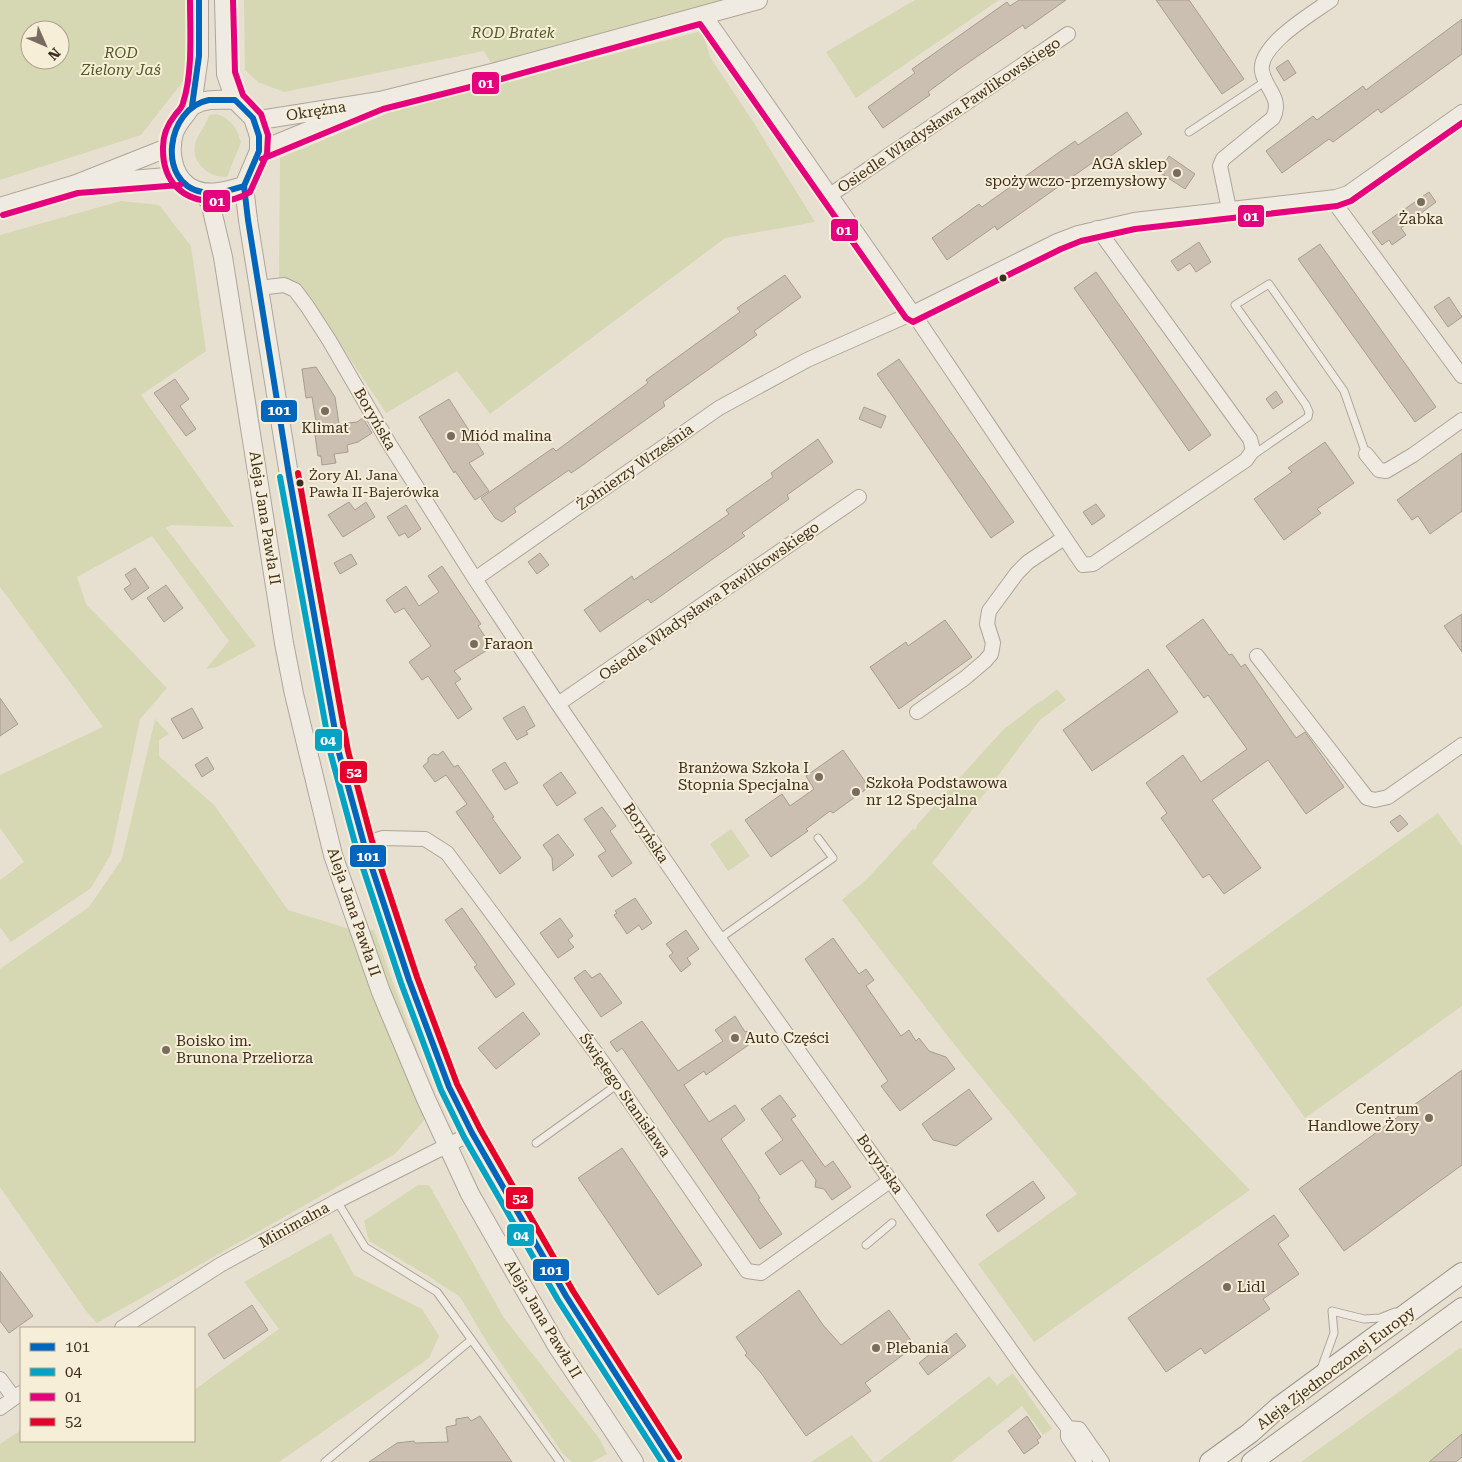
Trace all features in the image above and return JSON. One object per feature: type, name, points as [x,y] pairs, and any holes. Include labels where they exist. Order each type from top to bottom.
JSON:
[{"type":"main road","name":"Aleja Zjednoczonej Europy","points":[[1210,1462],[1250,1433],[1279,1407],[1458,1279]]},
{"type":"main road","name":"Aleja Zjednoczonej Europy","points":[[1252,1462],[1462,1308]]},
{"type":"street","points":[[192,106],[198,57],[199,0]]},
{"type":"street","points":[[224,0],[226,74],[235,100],[253,118],[259,136],[259,151],[244,186],[222,192],[202,192],[188,186],[179,176],[173,161],[172,146],[174,133],[179,123],[192,106],[204,101],[235,100]]},
{"type":"street","name":"Okrężna","points":[[253,118],[266,119],[380,101],[496,72],[758,0]]},
{"type":"street","points":[[1229,209],[1220,166],[1223,159],[1272,118],[1276,111],[1276,100],[1262,70],[1263,62],[1268,52],[1278,40],[1331,0]]},
{"type":"street","name":"Osiedle Władysława Pawlikowskiego","points":[[704,14],[914,314],[1083,565],[1093,564],[1246,460]]},
{"type":"street","name":"Osiedle Władysława Pawlikowskiego","points":[[830,195],[1068,34]]},
{"type":"street","name":"Okrężna","points":[[259,151],[380,101]]},
{"type":"street","name":"Żołnierzy Września","points":[[475,579],[719,408],[807,360],[914,314],[1057,241],[1078,233],[1134,220],[1331,198],[1348,193],[1462,112]]},
{"type":"street","points":[[0,207],[76,184],[172,146]]},
{"type":"street","points":[[76,184],[179,176]]},
{"type":"street","name":"Aleja Jana Pawła II","points":[[244,186],[291,484],[339,753],[364,844],[409,980],[445,1078],[472,1133],[566,1296],[672,1462]]},
{"type":"street","name":"Aleja Jana Pawła II","points":[[202,192],[210,202],[223,257],[284,643],[294,694],[333,855],[381,992],[426,1099],[470,1194],[557,1346],[629,1458]]},
{"type":"street","points":[[1331,198],[1462,376]]},
{"type":"street","points":[[1097,228],[1250,439],[1253,450],[1246,460]]},
{"type":"street","name":"Boryńska","points":[[259,288],[284,285],[295,290],[328,340],[390,445],[475,579],[558,704],[719,939],[1068,1428]]},
{"type":"street","points":[[1366,454],[1379,470],[1386,471],[1413,455],[1462,420]]},
{"type":"street","name":"Osiedle Władysława Pawlikowskiego","points":[[558,704],[859,497]]},
{"type":"street","points":[[917,712],[965,678],[991,654],[992,643],[987,624],[989,611],[1017,573],[1028,562],[1064,538]]},
{"type":"street","points":[[1258,656],[1367,798],[1375,800],[1388,798],[1462,746]]},
{"type":"street","name":"Świętego Stanisława","points":[[364,844],[383,838],[425,839],[447,853],[618,1084],[747,1271],[761,1274],[891,1180]]},
{"type":"street","name":"Minimalna","points":[[124,1327],[220,1265],[337,1201],[472,1133]]},
{"type":"street","points":[[0,1379],[18,1395],[0,1408]]},
{"type":"street","points":[[1085,1462],[1068,1437],[1068,1428],[1079,1429],[1102,1462]]},
{"type":"lane","points":[[1189,132],[1266,80]]},
{"type":"lane","points":[[1246,460],[1308,417],[1309,412],[1306,405],[1235,305],[1268,284],[1344,391],[1366,454]]},
{"type":"lane","points":[[719,939],[833,858],[818,838]]},
{"type":"lane","points":[[536,1143],[618,1084]]},
{"type":"lane","points":[[337,1201],[364,1247],[437,1292],[560,1462]]},
{"type":"lane","points":[[866,1245],[892,1223]]},
{"type":"lane","points":[[1316,1380],[1328,1353],[1334,1333],[1332,1311],[1346,1313],[1355,1318],[1380,1318],[1424,1302]]},
{"type":"lane","points":[[325,1462],[471,1340]]},
{"type":"green space","name":"ROD Zielony Jaś","points":[[0,0],[190,0],[184,80],[141,135],[0,180]]},
{"type":"green space","name":"ROD Bratek","points":[[244,0],[758,0],[496,72],[484,51],[284,92],[258,82],[245,70]]},
{"type":"green space","points":[[915,0],[999,0],[856,98],[826,52]]},
{"type":"green space","points":[[702,31],[710,57],[752,120],[815,222],[725,238],[490,414],[457,371],[386,413],[301,285],[279,278],[280,158],[391,112]]},
{"type":"green space","points":[[217,114],[227,119],[233,125],[241,142],[227,177],[221,177],[208,172],[196,158],[196,141],[209,115]]},
{"type":"green space","points":[[121,201],[159,205],[191,246],[206,351],[141,395],[234,527],[171,525],[166,528],[256,646],[217,667],[206,669],[229,641],[152,536],[77,577],[86,604],[167,688],[140,719],[111,854],[91,888],[11,942],[0,927],[0,880],[24,862],[0,828],[0,775],[103,727],[0,587],[0,235]]},
{"type":"green space","points":[[1057,689],[1066,700],[1040,720],[932,863],[1250,1190],[1034,1342],[978,1264],[1077,1194],[961,1053],[842,900],[867,879],[913,829],[915,830],[916,826],[1003,730]]},
{"type":"green space","name":"Boisko im. Brunona Przeliorza","points":[[155,719],[169,734],[159,740],[159,756],[215,806],[288,910],[359,932],[374,930],[437,1105],[395,1154],[97,1323],[86,1311],[0,1187],[0,969],[89,907],[122,859]]},
{"type":"green space","points":[[1438,813],[1462,846],[1462,1006],[1305,1118],[1206,979]]},
{"type":"green space","points":[[731,829],[750,856],[728,871],[710,844]]},
{"type":"green space","points":[[418,1185],[429,1185],[504,1318],[599,1438],[607,1454],[592,1462],[572,1462],[563,1454],[488,1344],[460,1297],[369,1241],[364,1221]]},
{"type":"green space","points":[[331,1233],[354,1275],[422,1309],[439,1336],[429,1358],[279,1462],[0,1462],[0,1444],[20,1431],[20,1442],[195,1442],[195,1389],[279,1329],[244,1282]]},
{"type":"green space","points":[[1460,1348],[1462,1349],[1462,1434],[1429,1462],[1301,1462]]},
{"type":"green space","points":[[1013,1373],[1052,1429],[1043,1435],[1022,1406],[951,1462],[878,1462],[989,1376],[997,1385]]},
{"type":"green space","points":[[852,1435],[873,1462],[811,1462]]},
{"type":"building","points":[[1019,0],[1066,0],[1025,29],[1023,25],[959,69],[928,92],[930,95],[883,128],[868,107],[915,73],[912,69],[1007,2],[1010,6]]},
{"type":"building","points":[[1156,0],[1189,0],[1244,79],[1222,94]]},
{"type":"building","points":[[1462,19],[1462,54],[1381,113],[1378,109],[1333,142],[1329,139],[1282,173],[1266,151],[1313,116],[1317,120],[1363,86],[1366,90]]},
{"type":"building","points":[[1288,60],[1296,73],[1284,81],[1276,68]]},
{"type":"building","points":[[1127,112],[1142,134],[1095,167],[1092,163],[997,230],[995,226],[947,260],[932,238],[979,204],[982,207],[1075,141],[1078,145]]},
{"type":"building","name":"AGA sklep spożywczo-przemysłowy","points":[[1169,156],[1195,174],[1185,189],[1159,172]]},
{"type":"building","points":[[1429,192],[1436,202],[1401,228],[1406,235],[1392,245],[1389,240],[1382,245],[1372,232]]},
{"type":"building","points":[[1199,242],[1211,262],[1196,272],[1190,263],[1178,271],[1171,261]]},
{"type":"building","points":[[1320,244],[1436,407],[1415,422],[1298,259]]},
{"type":"building","points":[[1096,272],[1211,435],[1189,451],[1074,288]]},
{"type":"building","points":[[785,275],[801,297],[754,331],[757,335],[663,402],[665,406],[580,467],[571,473],[569,470],[514,508],[516,512],[502,522],[495,518],[481,498],[553,448],[556,451],[648,383],[646,380],[740,312],[737,308]]},
{"type":"building","points":[[1449,297],[1462,317],[1448,327],[1434,307]]},
{"type":"building","points":[[899,359],[1014,522],[991,538],[877,374]]},
{"type":"building","name":"Klimat","points":[[316,367],[335,397],[339,424],[357,422],[363,418],[372,433],[358,442],[347,445],[348,452],[334,454],[336,463],[322,465],[321,456],[318,456],[314,428],[317,428],[312,397],[306,398],[302,369]]},
{"type":"building","points":[[175,379],[189,399],[180,406],[196,429],[186,436],[154,393]]},
{"type":"building","points":[[1276,391],[1283,402],[1273,409],[1266,399]]},
{"type":"building","name":"Miód malina","points":[[449,399],[484,454],[469,463],[489,491],[475,500],[455,471],[454,473],[419,417]]},
{"type":"building","points":[[864,407],[886,416],[881,428],[859,419]]},
{"type":"building","points":[[818,439],[833,462],[787,495],[789,499],[742,533],[745,536],[651,603],[648,599],[600,632],[584,610],[632,576],[634,580],[729,514],[726,510],[773,477],[771,473]]},
{"type":"building","points":[[1325,442],[1354,483],[1317,509],[1321,513],[1284,540],[1254,499],[1292,472],[1288,468]]},
{"type":"building","points":[[1462,453],[1462,511],[1430,534],[1418,516],[1412,520],[1397,500]]},
{"type":"building","points":[[349,502],[355,510],[366,502],[375,517],[343,537],[328,515]]},
{"type":"building","points":[[1096,504],[1105,516],[1092,525],[1083,512]]},
{"type":"building","points":[[406,505],[421,529],[408,538],[405,533],[399,536],[387,517]]},
{"type":"building","points":[[540,553],[549,565],[537,574],[528,562]]},
{"type":"building","points":[[351,554],[357,564],[340,574],[334,563]]},
{"type":"building","points":[[442,566],[481,624],[478,626],[492,647],[454,671],[461,679],[455,683],[472,709],[458,719],[428,676],[422,680],[409,662],[431,646],[404,608],[395,613],[386,600],[406,586],[419,606],[439,592],[428,576]]},
{"type":"building","points":[[135,568],[149,588],[132,600],[124,589],[131,584],[125,575]]},
{"type":"building","points":[[166,585],[183,608],[164,622],[147,598]]},
{"type":"building","points":[[1462,614],[1462,652],[1444,626]]},
{"type":"building","points":[[1203,619],[1229,655],[1232,654],[1241,667],[1245,664],[1296,738],[1305,732],[1344,787],[1306,814],[1268,760],[1212,800],[1261,868],[1224,894],[1209,874],[1203,878],[1161,818],[1167,813],[1146,783],[1183,755],[1201,782],[1247,749],[1208,695],[1204,698],[1166,646]]},
{"type":"building","points":[[945,620],[972,657],[899,709],[870,667],[906,642],[908,646]]},
{"type":"building","points":[[1148,669],[1178,712],[1092,771],[1063,730]]},
{"type":"building","points":[[0,698],[18,724],[0,736]]},
{"type":"building","points":[[524,706],[535,726],[526,731],[528,734],[517,740],[503,718]]},
{"type":"building","points":[[192,708],[203,728],[183,739],[171,719]]},
{"type":"building","points":[[843,750],[869,787],[833,813],[830,811],[806,829],[808,831],[771,857],[745,820],[782,794],[790,806],[814,789],[806,776]]},
{"type":"building","points":[[443,751],[454,767],[458,765],[494,817],[492,818],[521,858],[500,874],[456,812],[467,804],[446,775],[435,782],[423,766],[433,754],[438,755]]},
{"type":"building","points":[[207,757],[214,769],[202,777],[195,765]]},
{"type":"building","points":[[505,762],[518,783],[505,790],[492,770]]},
{"type":"building","points":[[561,772],[576,793],[557,806],[543,785]]},
{"type":"building","points":[[602,807],[616,826],[610,831],[632,863],[612,877],[598,856],[606,851],[584,819]]},
{"type":"building","points":[[1400,815],[1408,824],[1398,832],[1390,822]]},
{"type":"building","points":[[558,834],[574,855],[553,871],[552,858],[543,845]]},
{"type":"building","points":[[635,898],[652,923],[642,930],[639,925],[627,934],[614,915],[617,913],[615,911]]},
{"type":"building","points":[[462,908],[515,984],[496,998],[474,967],[477,965],[445,920]]},
{"type":"building","points":[[560,918],[573,936],[568,940],[574,947],[558,958],[540,933]]},
{"type":"building","points":[[686,930],[699,949],[687,958],[691,964],[681,972],[669,956],[673,953],[666,944]]},
{"type":"building","points":[[833,938],[859,974],[866,969],[874,980],[866,986],[901,1036],[909,1030],[916,1041],[919,1038],[929,1051],[946,1057],[955,1069],[900,1111],[881,1086],[888,1081],[805,959]]},
{"type":"building","points":[[585,970],[592,978],[600,973],[622,1003],[601,1017],[574,978]]},
{"type":"building","points":[[523,1012],[540,1034],[496,1069],[478,1048]]},
{"type":"building","points":[[735,1016],[745,1032],[747,1031],[754,1041],[706,1075],[704,1071],[684,1085],[709,1122],[735,1105],[745,1120],[721,1139],[782,1234],[760,1249],[622,1048],[617,1052],[610,1042],[642,1021],[678,1071],[723,1041],[715,1030]]},
{"type":"building","name":"Centrum Handlowe Żory","points":[[1462,1070],[1462,1165],[1344,1251],[1299,1189]]},
{"type":"building","points":[[969,1089],[992,1119],[956,1146],[933,1140],[922,1124]]},
{"type":"building","points":[[780,1095],[796,1116],[791,1119],[825,1167],[833,1161],[851,1187],[832,1200],[824,1189],[815,1187],[816,1180],[802,1160],[780,1175],[765,1153],[783,1140],[761,1109]]},
{"type":"building","points":[[622,1148],[702,1265],[658,1295],[578,1178]]},
{"type":"building","points":[[1033,1181],[1045,1198],[998,1232],[986,1215]]},
{"type":"building","name":"Lidl","points":[[1274,1215],[1289,1236],[1278,1244],[1299,1274],[1263,1299],[1270,1309],[1205,1354],[1201,1348],[1166,1372],[1128,1318]]},
{"type":"building","points":[[0,1271],[33,1316],[9,1333],[0,1321]]},
{"type":"building","points":[[799,1290],[823,1325],[841,1345],[889,1310],[915,1346],[865,1383],[871,1391],[806,1436],[761,1373],[745,1355],[747,1353],[736,1337]]},
{"type":"building","points":[[252,1305],[268,1330],[224,1359],[208,1334]]},
{"type":"building","points":[[956,1333],[966,1346],[928,1375],[919,1363]]},
{"type":"building","points":[[480,1416],[512,1462],[369,1462],[397,1443],[414,1441],[415,1443],[448,1442],[446,1427],[456,1425],[456,1419],[468,1417],[471,1421]]},
{"type":"building","points":[[1027,1416],[1041,1437],[1037,1440],[1039,1443],[1024,1454],[1008,1431]]},
{"type":"building","points":[[1462,1434],[1462,1457],[1456,1462],[1429,1462]]},
{"type":"transit line","name":"01","points":[[190,0],[188,79],[181,108],[166,130],[163,143],[164,159],[166,170],[171,180],[185,194],[194,198],[217,201],[234,199],[250,192],[267,154],[268,135],[261,114],[243,95],[235,72],[233,0]]},
{"type":"transit line","name":"101","points":[[192,106],[199,56],[199,0]]},
{"type":"transit line","name":"01","points":[[262,159],[383,109],[498,80],[700,24],[906,318],[913,322],[1081,241],[1135,229],[1337,206],[1351,201],[1462,123]]},
{"type":"transit line","name":"101","points":[[209,100],[235,100],[253,118],[259,136],[259,151],[244,186],[213,193],[202,192],[187,186],[178,175],[173,161],[172,146],[176,130],[183,116],[194,106],[209,100]]},
{"type":"transit line","name":"01","points":[[3,215],[78,193],[180,185]]},
{"type":"transit line","name":"101","points":[[244,186],[289,475],[339,753],[364,844],[409,980],[449,1087],[472,1133],[566,1296],[672,1462]]},
{"type":"transit line","name":"52","points":[[298,473],[348,751],[372,841],[417,977],[457,1084],[480,1129],[573,1291],[679,1457]]},
{"type":"transit line","name":"04","points":[[280,477],[331,755],[356,847],[401,983],[441,1090],[464,1137],[558,1300],[662,1462]]},
{"type":"place","name":"AGA sklep spożywczo-przemysłowy","points":[[1177,173]]},
{"type":"place","name":"Żabka","points":[[1421,202]]},
{"type":"place","name":"Klimat","points":[[325,411]]},
{"type":"place","name":"Miód malina","points":[[451,436]]},
{"type":"place","name":"Żory Al. Jana Pawła II-Bajerówka","points":[[300,483]]},
{"type":"place","name":"Faraon","points":[[474,644]]},
{"type":"place","name":"Branżowa Szkoła I Stopnia Specjalna","points":[[819,777]]},
{"type":"place","name":"Szkoła Podstawowa nr 12 Specjalna","points":[[856,792]]},
{"type":"place","name":"Auto Części","points":[[735,1038]]},
{"type":"place","name":"Boisko im. Brunona Przeliorza","points":[[166,1050]]},
{"type":"place","name":"Centrum Handlowe Żory","points":[[1429,1118]]},
{"type":"place","name":"Lidl","points":[[1227,1287]]},
{"type":"place","name":"Plebania","points":[[876,1348]]}]
